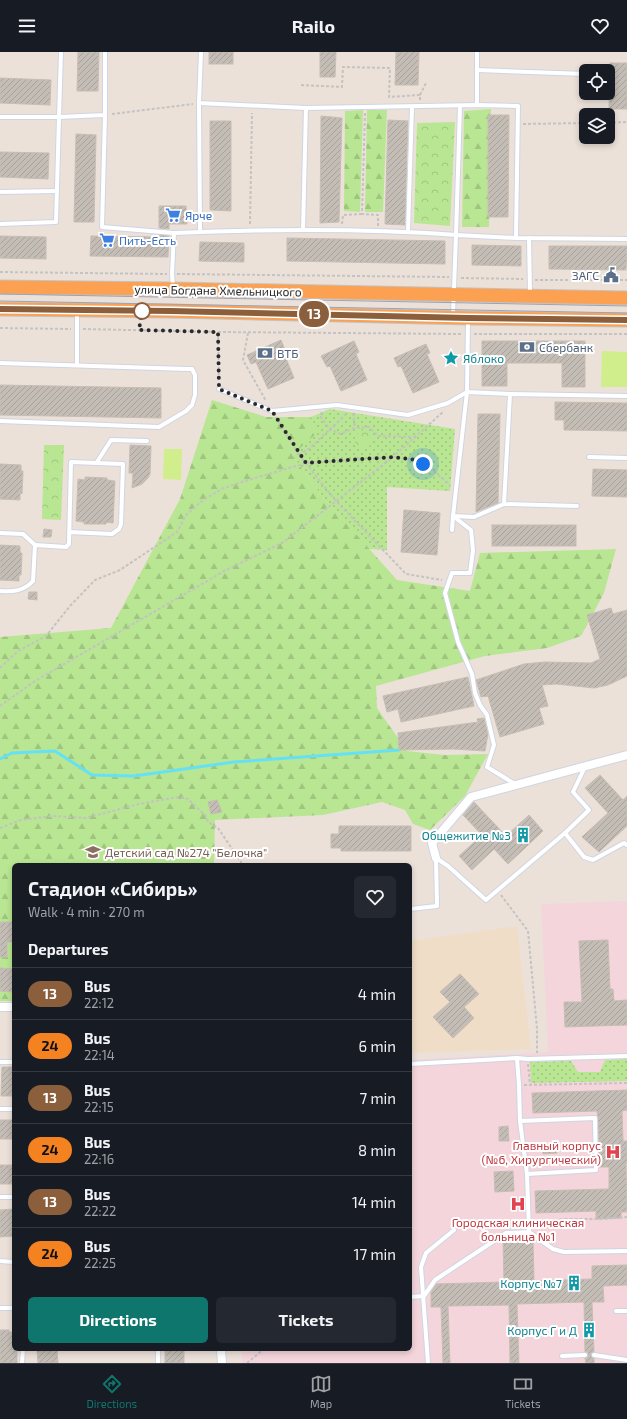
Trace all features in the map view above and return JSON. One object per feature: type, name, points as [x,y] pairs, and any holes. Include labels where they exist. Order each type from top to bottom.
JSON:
[{"type":"highway","name":"улица Богдана Хмельницкого","points":[[0,287],[627,298]]},
{"type":"highway","name":"улица Богдана Хмельницкого","points":[[0,309],[627,320]]},
{"type":"street","points":[[436,858],[432,843],[471,798],[627,755]]},
{"type":"street","points":[[0,1007],[12,1007]]},
{"type":"street","points":[[221,1351],[222,1363]]},
{"type":"lane","points":[[0,224],[56,222],[61,52]]},
{"type":"lane","points":[[105,52],[102,227],[174,232],[249,229],[342,230],[516,238],[627,239]]},
{"type":"lane","points":[[200,232],[199,103],[201,52]]},
{"type":"lane","points":[[477,52],[477,105]]},
{"type":"lane","points":[[477,70],[579,74]]},
{"type":"lane","points":[[199,103],[306,108],[477,105],[518,106],[516,238]]},
{"type":"lane","points":[[453,318],[460,106]]},
{"type":"lane","points":[[408,232],[412,107]]},
{"type":"lane","points":[[303,230],[306,108]]},
{"type":"lane","points":[[0,117],[105,115]]},
{"type":"lane","points":[[0,192],[57,191]]},
{"type":"lane","points":[[173,289],[172,274],[174,232]]},
{"type":"lane","points":[[529,238],[530,297]]},
{"type":"lane","points":[[77,311],[77,365]]},
{"type":"lane","points":[[452,530],[467,392],[468,318]]},
{"type":"lane","points":[[0,363],[192,369],[195,375],[195,395],[192,405],[186,411],[159,427],[0,421]]},
{"type":"lane","points":[[219,389],[272,411],[337,405],[408,415],[448,404],[467,392],[627,396]]},
{"type":"lane","points":[[504,504],[510,394]]},
{"type":"lane","points":[[97,462],[111,440],[148,441]]},
{"type":"lane","points":[[140,440],[140,446]]},
{"type":"lane","points":[[589,457],[627,458]]},
{"type":"lane","points":[[0,532],[23,534],[35,546],[66,547],[69,544],[69,532],[72,462],[121,463],[123,466],[121,526],[112,534],[69,532]]},
{"type":"lane","points":[[453,516],[474,517],[504,504],[577,506]]},
{"type":"lane","points":[[453,516],[471,530],[473,550],[470,572],[452,572],[445,593],[458,642],[472,674],[480,705],[487,715],[494,745],[487,767],[518,785]]},
{"type":"lane","points":[[0,591],[16,592],[33,581],[35,546]]},
{"type":"lane","points":[[436,858],[448,866],[486,900],[565,833],[589,810],[573,792],[585,766]]},
{"type":"lane","points":[[565,833],[584,857],[593,860],[624,843],[627,844]]},
{"type":"lane","points":[[412,909],[437,906],[436,858]]},
{"type":"lane","points":[[412,1064],[517,1058],[627,1056]]},
{"type":"lane","points":[[517,1058],[520,1121],[527,1174],[529,1232]]},
{"type":"lane","points":[[0,1062],[12,1062]]},
{"type":"lane","points":[[0,1109],[12,1109]]},
{"type":"lane","points":[[520,1121],[595,1118],[596,1170],[527,1174]]},
{"type":"lane","points":[[0,1197],[12,1198]]},
{"type":"lane","points":[[428,1363],[421,1268],[426,1253],[454,1230]]},
{"type":"lane","points":[[424,1296],[435,1280],[506,1233],[529,1232],[553,1249],[564,1252],[627,1251]]},
{"type":"lane","points":[[0,1261],[12,1262]]},
{"type":"lane","points":[[412,1297],[424,1296]]},
{"type":"lane","points":[[0,1308],[12,1308]]},
{"type":"lane","points":[[616,1311],[627,1311]]},
{"type":"lane","points":[[22,1363],[23,1351]]},
{"type":"lane","points":[[158,1351],[158,1363]]},
{"type":"lane","points":[[562,1356],[585,1356]]},
{"type":"lane","points":[[594,1356],[627,1360]]},
{"type":"path","points":[[302,85],[342,87],[343,67],[390,68],[389,97],[420,95]]},
{"type":"path","points":[[421,107],[420,95],[426,83]]},
{"type":"path","points":[[105,115],[199,103]]},
{"type":"path","points":[[249,229],[253,106]]},
{"type":"path","points":[[362,214],[365,108]]},
{"type":"path","points":[[615,123],[627,122]]},
{"type":"path","points":[[517,124],[579,123]]},
{"type":"path","points":[[342,230],[343,215],[362,214],[378,215],[378,231]]},
{"type":"path","points":[[0,272],[529,280],[627,280]]},
{"type":"path","points":[[0,328],[248,333],[627,334]]},
{"type":"path","points":[[218,332],[219,389]]},
{"type":"path","points":[[248,333],[243,360],[299,455],[336,501],[406,574],[449,581]]},
{"type":"path","points":[[0,706],[36,681],[226,570],[282,543],[393,457],[443,412],[448,404]]},
{"type":"path","points":[[325,406],[320,416],[330,430],[340,434],[355,428],[369,428],[378,436],[416,437]]},
{"type":"path","points":[[299,455],[310,448],[353,407]]},
{"type":"path","points":[[353,407],[355,428]]},
{"type":"path","points":[[0,668],[18,651],[46,636],[70,606],[95,580],[120,570],[177,532],[186,515],[202,501],[221,489],[306,463],[393,457],[416,460],[430,468],[456,490]]},
{"type":"path","points":[[0,828],[21,820],[53,816],[85,818],[178,796],[188,799],[206,816],[208,822],[218,828],[241,863]]},
{"type":"path","points":[[498,891],[528,931],[537,1029],[537,1058]]},
{"type":"path","points":[[528,1059],[530,1085],[627,1083]]},
{"type":"path","points":[[529,1232],[538,1225],[563,1219],[604,1219],[627,1217]]},
{"type":"path","points":[[247,1363],[262,1351]]},
{"type":"shaded area","name":"Городская клиническая больница №1","points":[[627,901],[627,1363],[242,1363],[242,1351],[412,1351],[412,1060],[548,1052],[541,904]]},
{"type":"shaded area","points":[[517,926],[531,1049],[412,1053],[412,941]]},
{"type":"green space","points":[[491,109],[489,227],[462,227],[464,111]]},
{"type":"green space","points":[[363,110],[360,212],[344,211],[345,111]]},
{"type":"green space","points":[[367,110],[387,110],[383,212],[365,212]]},
{"type":"green space","points":[[455,122],[450,226],[414,223],[417,123]]},
{"type":"green space","points":[[602,351],[627,352],[627,387],[601,387]]},
{"type":"green space","points":[[212,400],[266,417],[311,417],[318,432],[292,455],[321,495],[397,580],[470,591],[480,553],[616,549],[604,593],[581,636],[547,648],[485,656],[376,686],[377,708],[407,751],[444,755],[488,754],[465,796],[430,830],[413,824],[405,810],[382,802],[323,815],[215,820],[214,863],[12,863],[12,1001],[0,1001],[0,637],[111,628],[180,499]]},
{"type":"green space","points":[[330,409],[455,429],[450,491],[387,487],[387,550],[369,549],[321,495],[292,455],[317,432],[311,417]]},
{"type":"green space","points":[[361,430],[368,432],[373,437],[370,445],[366,449],[357,448],[355,443],[356,436]]},
{"type":"green space","points":[[44,445],[64,445],[61,520],[42,519]]},
{"type":"green space","points":[[164,449],[182,449],[181,480],[163,479]]},
{"type":"green space","points":[[627,1059],[627,1081],[531,1083],[530,1062],[571,1061],[578,1072],[600,1072],[605,1060]]},
{"type":"building","points":[[78,52],[99,52],[98,91],[77,91]]},
{"type":"building","points":[[209,52],[233,52],[233,64],[209,64]]},
{"type":"building","points":[[320,52],[336,52],[335,77],[320,77]]},
{"type":"building","points":[[396,52],[419,52],[418,85],[395,85]]},
{"type":"building","points":[[627,63],[627,109],[609,108],[609,100],[615,100],[615,64],[610,64]]},
{"type":"building","points":[[0,78],[51,80],[50,105],[0,103]]},
{"type":"building","points":[[488,115],[509,115],[508,217],[488,217]]},
{"type":"building","points":[[321,116],[342,118],[339,222],[320,223]]},
{"type":"building","points":[[388,120],[408,121],[405,225],[385,224]]},
{"type":"building","points":[[210,121],[231,121],[231,211],[210,210]]},
{"type":"building","points":[[76,134],[96,135],[94,222],[74,222]]},
{"type":"building","points":[[0,152],[49,153],[48,179],[0,177]]},
{"type":"building","name":"Ярче","points":[[159,206],[186,206],[187,224],[169,224],[169,229],[159,228]]},
{"type":"building","points":[[158,235],[169,236],[168,257],[90,256],[91,236],[158,237]]},
{"type":"building","points":[[0,236],[46,237],[46,259],[0,258]]},
{"type":"building","points":[[287,238],[445,241],[445,264],[287,261]]},
{"type":"building","points":[[200,242],[244,243],[244,262],[199,261]]},
{"type":"building","points":[[472,245],[521,246],[521,266],[472,265]]},
{"type":"building","points":[[549,246],[627,246],[626,270],[549,269]]},
{"type":"building","points":[[281,340],[285,350],[283,351],[294,378],[268,389],[256,362],[251,364],[247,355]]},
{"type":"building","points":[[354,341],[359,352],[356,354],[367,380],[341,391],[330,366],[327,367],[321,356]]},
{"type":"building","points":[[482,341],[585,341],[585,387],[562,387],[562,363],[507,363],[507,386],[482,386]]},
{"type":"building","points":[[426,344],[430,353],[427,354],[439,382],[413,393],[401,366],[398,367],[394,358]]},
{"type":"building","points":[[0,385],[161,388],[161,418],[0,415]]},
{"type":"building","points":[[555,402],[627,403],[627,431],[564,430],[564,420],[555,420]]},
{"type":"building","points":[[478,414],[500,414],[498,503],[476,512]]},
{"type":"building","points":[[130,445],[151,446],[150,474],[142,484],[132,488],[133,473],[129,473]]},
{"type":"building","points":[[0,464],[21,465],[21,471],[23,471],[22,494],[20,493],[20,500],[0,499]]},
{"type":"building","points":[[593,469],[627,470],[627,497],[592,496]]},
{"type":"building","points":[[85,477],[107,478],[107,480],[115,481],[113,523],[106,522],[106,524],[84,524],[84,522],[76,521],[78,479],[85,480]]},
{"type":"building","points":[[404,510],[440,513],[437,555],[401,552]]},
{"type":"building","points":[[492,525],[576,525],[576,546],[492,546]]},
{"type":"building","points":[[44,529],[52,530],[51,537],[43,537]]},
{"type":"building","points":[[0,545],[20,546],[20,553],[22,553],[21,575],[19,575],[19,581],[0,580]]},
{"type":"building","points":[[29,592],[37,592],[37,600],[28,599]]},
{"type":"building","points":[[611,608],[613,614],[627,610],[627,676],[608,685],[594,688],[556,684],[542,685],[548,706],[539,708],[544,724],[500,737],[488,696],[481,697],[476,680],[524,664],[545,662],[591,663],[600,659],[587,615]]},
{"type":"building","points":[[468,677],[474,706],[401,722],[398,709],[387,712],[383,696]]},
{"type":"building","points":[[484,718],[488,734],[485,751],[453,749],[399,750],[398,733],[478,722],[477,719]]},
{"type":"building","points":[[600,775],[623,800],[627,796],[627,826],[599,852],[582,837],[608,813],[585,788]]},
{"type":"building","points":[[217,800],[222,812],[211,814],[208,802]]},
{"type":"building","name":"Общежитие №3","points":[[474,802],[506,836],[529,815],[543,831],[508,864],[494,849],[472,870],[459,856],[482,835],[463,815]]},
{"type":"building","points":[[339,826],[411,826],[411,851],[341,851],[341,848],[331,848],[331,834],[339,834]]},
{"type":"building","points":[[0,922],[12,922],[12,942],[7,942],[7,957],[0,957]]},
{"type":"building","points":[[608,940],[610,989],[613,989],[614,1001],[627,1000],[627,1025],[565,1027],[564,1002],[582,1002],[579,941]]},
{"type":"building","points":[[0,968],[12,969],[12,992],[0,991]]},
{"type":"building","points":[[460,974],[479,994],[464,1007],[474,1018],[453,1038],[433,1017],[450,1002],[440,992]]},
{"type":"building","points":[[2,1067],[12,1067],[12,1096],[1,1096]]},
{"type":"building","name":"Главный корпус (№6, Хирургический)","points":[[627,1090],[627,1110],[622,1111],[623,1141],[627,1141],[627,1212],[621,1212],[621,1218],[596,1219],[596,1211],[536,1213],[535,1191],[609,1189],[609,1167],[599,1167],[597,1111],[533,1113],[532,1093]]},
{"type":"building","points":[[0,1120],[12,1120],[12,1139],[0,1139]]},
{"type":"building","points":[[508,1126],[509,1141],[499,1141],[499,1127]]},
{"type":"building","points":[[556,1144],[557,1153],[543,1154],[543,1145]]},
{"type":"building","points":[[0,1165],[12,1165],[12,1184],[0,1184]]},
{"type":"building","points":[[513,1171],[514,1191],[495,1192],[494,1172]]},
{"type":"building","points":[[12,1209],[12,1236],[0,1237],[0,1210]]},
{"type":"building","points":[[533,1239],[534,1281],[592,1279],[592,1266],[627,1265],[627,1285],[603,1286],[604,1302],[592,1302],[594,1352],[591,1355],[594,1358],[594,1363],[586,1363],[585,1358],[588,1353],[585,1352],[584,1302],[517,1304],[519,1363],[510,1363],[509,1305],[448,1306],[450,1363],[443,1363],[441,1307],[431,1307],[431,1292],[436,1284],[504,1282],[503,1240]]},
{"type":"building","points":[[0,1330],[9,1330],[9,1332],[12,1332],[12,1351],[17,1351],[17,1363],[0,1363]]},
{"type":"building","points":[[37,1351],[57,1351],[58,1363],[38,1363]]},
{"type":"building","points":[[165,1351],[184,1351],[184,1363],[165,1363]]},
{"type":"waterway","points":[[0,759],[12,753],[55,751],[92,775],[134,776],[234,762],[399,750]]},
{"type":"tram line","points":[[0,294],[627,306]]},
{"type":"tram line","points":[[0,301],[627,313]]},
{"type":"bus line","name":"13","points":[[0,309],[627,320]]},
{"type":"place","name":"Ярче","points":[[173,215]]},
{"type":"place","name":"Пить-Есть","points":[[107,240]]},
{"type":"place","name":"ЗАГС","points":[[611,275]]},
{"type":"place","name":"Сбербанк","points":[[527,347]]},
{"type":"place","name":"ВТБ","points":[[265,353]]},
{"type":"place","name":"Яблоко","points":[[451,358]]},
{"type":"place","name":"Общежитие №3","points":[[523,835]]},
{"type":"place","name":"Детский сад №274 \"Белочка\"","points":[[93,852]]},
{"type":"place","name":"Главный корпус (№6, Хирургический)","points":[[613,1152]]},
{"type":"place","name":"Городская клиническая больница №1","points":[[518,1204]]},
{"type":"place","name":"Корпус №7","points":[[574,1283]]},
{"type":"place","name":"Корпус Г и Д","points":[[589,1330]]},
{"type":"route","points":[[142,311],[139,330],[218,332],[219,389],[272,411],[299,455],[306,463],[393,457],[416,460],[423,464]]}]
